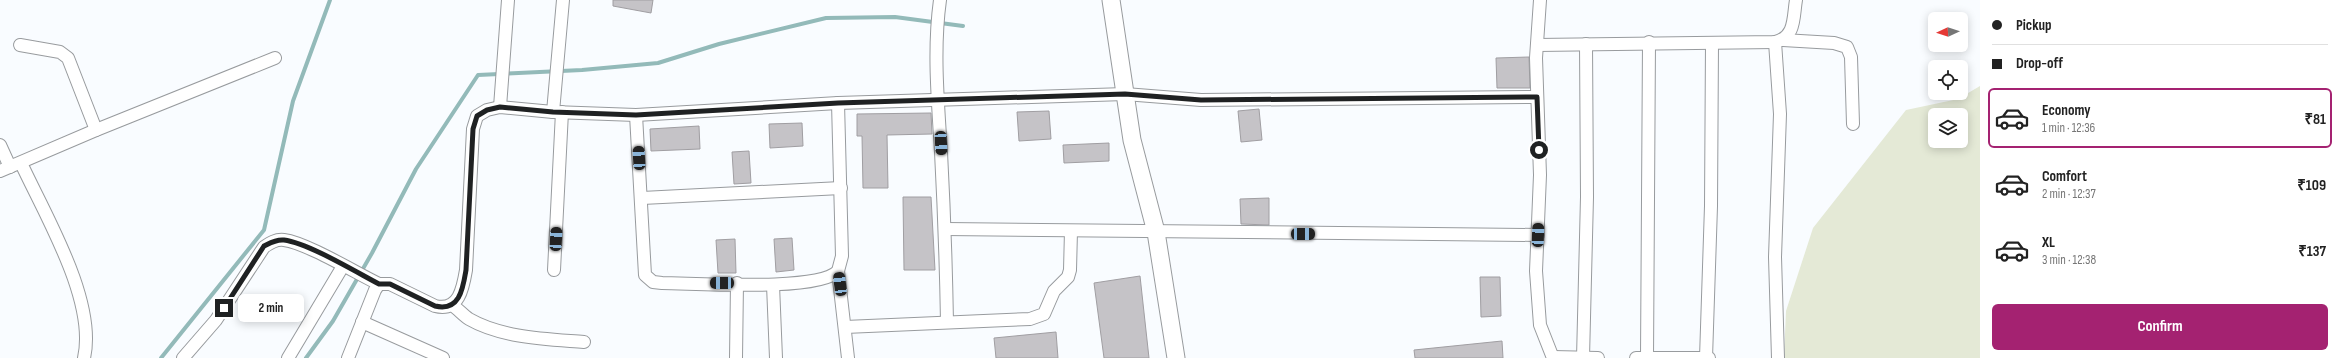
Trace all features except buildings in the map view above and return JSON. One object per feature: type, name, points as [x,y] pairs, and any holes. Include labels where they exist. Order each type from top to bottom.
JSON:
[{"type":"street","points":[[500,107],[508,0]]},
{"type":"street","points":[[554,270],[557,112],[556,83],[563,0]]},
{"type":"street","points":[[940,0],[937,31],[938,99],[946,230],[947,322]]},
{"type":"street","points":[[1111,0],[1117,26],[1125,94],[1141,182],[1156,232],[1176,358]]},
{"type":"street","points":[[1540,0],[1537,45],[1537,97],[1540,174],[1536,271],[1540,325],[1553,358],[1598,358]]},
{"type":"street","points":[[1779,41],[1791,32],[1796,0]]},
{"type":"street","points":[[1778,358],[1774,258],[1780,114],[1779,41]]},
{"type":"street","points":[[1537,45],[1649,42],[1834,42],[1847,47],[1851,57],[1853,124]]},
{"type":"street","points":[[1649,42],[1641,358],[1709,358]]},
{"type":"street","points":[[1706,358],[1711,206],[1712,43]]},
{"type":"street","points":[[1583,358],[1586,197],[1586,44]]},
{"type":"street","points":[[20,45],[60,52],[68,58],[96,130]]},
{"type":"street","points":[[10,167],[96,130],[275,58]]},
{"type":"street","points":[[183,358],[216,320],[264,246],[274,240],[284,240],[305,247],[379,284],[390,284],[435,306],[443,308],[452,305],[463,289],[466,270],[473,129],[477,116],[487,110],[500,107],[557,112],[636,115],[838,103],[1125,94],[1201,100],[1537,97]]},
{"type":"street","points":[[838,103],[842,256],[838,271],[848,358]]},
{"type":"street","points":[[636,115],[642,198],[643,260],[646,275],[653,282],[773,285],[827,279],[838,271]]},
{"type":"street","points":[[0,145],[10,167],[69,267],[78,293],[86,326],[86,347],[84,358]]},
{"type":"street","points":[[642,198],[841,188]]},
{"type":"street","points":[[946,230],[1538,235]]},
{"type":"street","points":[[845,327],[1030,319],[1040,317],[1046,310],[1054,291],[1068,277],[1071,263],[1071,231]]},
{"type":"street","points":[[288,358],[346,267]]},
{"type":"street","points":[[736,358],[737,283]]},
{"type":"street","points":[[348,358],[375,290],[379,284]]},
{"type":"street","points":[[773,285],[776,358]]},
{"type":"street","points":[[452,305],[469,319],[501,331],[536,338],[584,342]]},
{"type":"street","points":[[362,322],[443,358]]},
{"type":"green space","points":[[1980,86],[1980,358],[1784,358],[1786,311],[1813,228],[1906,110],[1953,100],[1968,100],[1968,93]]},
{"type":"waterway","points":[[161,358],[264,230],[293,101],[330,0]]},
{"type":"waterway","points":[[306,358],[333,321],[372,253],[416,169],[478,75],[582,70],[658,63],[719,44],[826,18],[895,17],[963,26]]},
{"type":"route","points":[[224,308],[264,246],[274,240],[284,240],[311,250],[379,284],[390,284],[435,306],[443,308],[452,305],[458,300],[463,289],[466,270],[473,129],[477,116],[487,110],[500,107],[553,112],[636,115],[838,103],[1125,94],[1201,100],[1537,97],[1539,150]]}]
